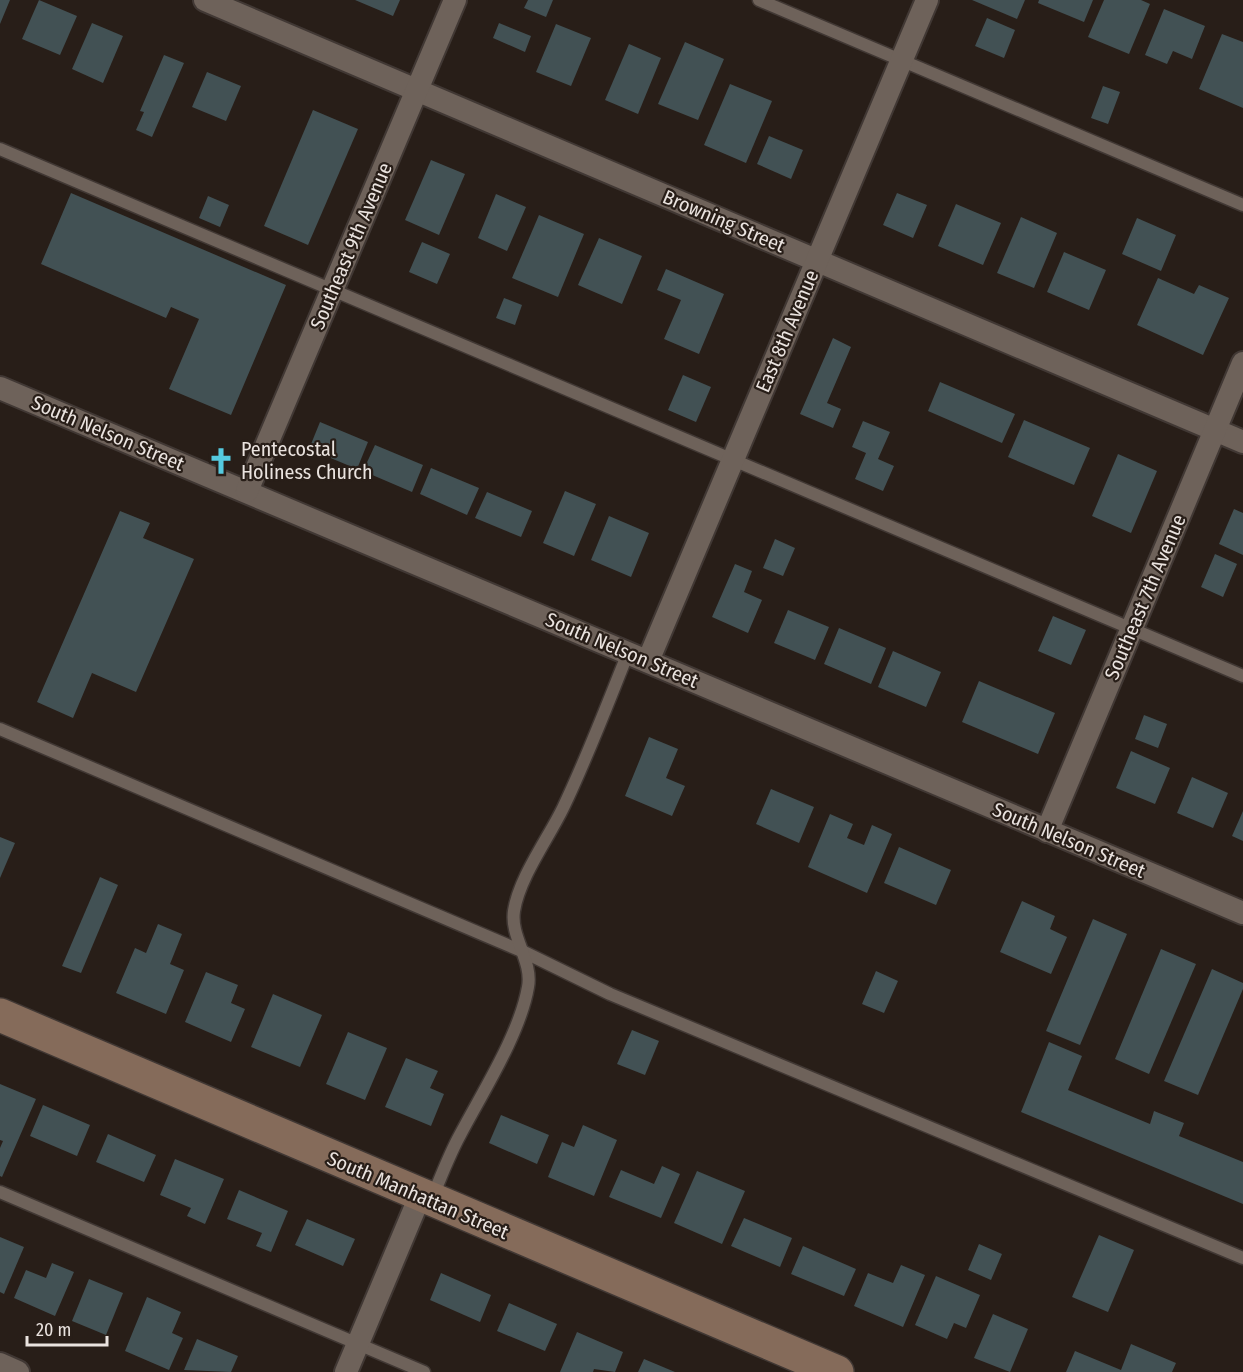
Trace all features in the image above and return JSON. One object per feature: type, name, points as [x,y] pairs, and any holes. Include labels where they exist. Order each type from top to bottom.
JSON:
[{"type":"street","name":"Browning Street","points":[[205,0],[1243,442]]},
{"type":"street","name":"Southeast 9th Avenue","points":[[248,491],[455,0]]},
{"type":"street","name":"East 8th Avenue","points":[[638,657],[732,462],[927,0]]},
{"type":"street","name":"Southeast 7th Avenue","points":[[1047,831],[1243,363]]},
{"type":"street","name":"South Nelson Street","points":[[0,388],[1243,913]]},
{"type":"street","name":"South Manhattan Street","points":[[0,1016],[837,1372]]},
{"type":"street","points":[[346,1372],[426,1198]]},
{"type":"street","points":[[0,1364],[18,1372]]},
{"type":"lane","points":[[759,0],[1243,205]]},
{"type":"lane","points":[[0,149],[732,462],[1243,676]]},
{"type":"lane","points":[[426,1198],[485,1089],[518,1019],[529,986],[524,952],[514,912],[526,880],[638,657]]},
{"type":"lane","points":[[0,729],[524,952],[610,994],[1243,1258]]},
{"type":"lane","points":[[0,1192],[424,1372]]},
{"type":"building","points":[[0,0],[10,0],[0,24]]},
{"type":"building","points":[[39,0],[77,16],[60,55],[22,39]]},
{"type":"building","points":[[355,0],[400,0],[393,16]]},
{"type":"building","points":[[528,0],[553,0],[546,17],[524,8]]},
{"type":"building","points":[[972,0],[1025,0],[1017,19]]},
{"type":"building","points":[[1039,0],[1093,0],[1084,22],[1038,3]]},
{"type":"building","points":[[1104,0],[1141,0],[1150,4],[1129,54],[1088,37]]},
{"type":"building","points":[[1164,9],[1205,26],[1192,59],[1173,51],[1167,64],[1145,55]]},
{"type":"building","points":[[987,18],[1015,30],[1004,58],[975,46]]},
{"type":"building","points":[[92,23],[123,36],[103,83],[72,69]]},
{"type":"building","points":[[499,23],[531,36],[525,52],[493,38]]},
{"type":"building","points":[[556,24],[591,38],[571,86],[536,72]]},
{"type":"building","points":[[1222,34],[1243,42],[1243,108],[1199,89]]},
{"type":"building","points":[[685,42],[724,59],[698,120],[658,104]]},
{"type":"building","points":[[629,44],[661,58],[638,114],[605,100]]},
{"type":"building","points":[[164,55],[184,63],[152,137],[136,130],[144,112],[140,111]]},
{"type":"building","points":[[207,72],[241,86],[226,121],[192,107]]},
{"type":"building","points":[[730,84],[772,101],[746,163],[704,145]]},
{"type":"building","points":[[1103,86],[1120,92],[1108,124],[1091,118]]},
{"type":"building","points":[[313,110],[358,129],[308,245],[264,226]]},
{"type":"building","points":[[769,136],[803,150],[791,179],[757,164]]},
{"type":"building","points":[[431,160],[465,174],[439,235],[405,220]]},
{"type":"building","points":[[71,193],[286,285],[231,415],[169,389],[199,319],[171,307],[166,318],[41,264]]},
{"type":"building","points":[[897,193],[927,205],[913,238],[883,225]]},
{"type":"building","points":[[496,194],[526,207],[507,251],[478,238]]},
{"type":"building","points":[[208,196],[229,205],[220,227],[199,218]]},
{"type":"building","points":[[956,204],[1001,223],[983,265],[938,246]]},
{"type":"building","points":[[539,215],[584,234],[558,297],[512,278]]},
{"type":"building","points":[[1021,217],[1057,233],[1034,288],[997,273]]},
{"type":"building","points":[[1137,218],[1176,235],[1161,271],[1122,254]]},
{"type":"building","points":[[599,238],[642,256],[622,304],[578,285]]},
{"type":"building","points":[[422,242],[450,254],[437,284],[409,272]]},
{"type":"building","points":[[1064,252],[1106,270],[1089,310],[1047,292]]},
{"type":"building","points":[[666,269],[724,294],[699,354],[664,339],[681,300],[657,290]]},
{"type":"building","points":[[1158,278],[1194,294],[1199,285],[1229,298],[1203,355],[1137,325]]},
{"type":"building","points":[[504,298],[522,305],[515,325],[496,318]]},
{"type":"building","points":[[833,338],[851,347],[827,403],[841,409],[833,428],[800,414]]},
{"type":"building","points":[[683,375],[711,387],[696,422],[668,410]]},
{"type":"building","points":[[940,382],[1015,414],[1002,443],[928,411]]},
{"type":"building","points":[[1024,420],[1090,448],[1074,485],[1008,457]]},
{"type":"building","points":[[863,421],[890,432],[878,459],[894,466],[883,491],[855,479],[866,453],[852,447]]},
{"type":"building","points":[[320,422],[368,442],[357,469],[309,449]]},
{"type":"building","points":[[375,445],[423,465],[412,492],[363,471]]},
{"type":"building","points":[[1118,454],[1157,471],[1131,533],[1092,516]]},
{"type":"building","points":[[431,468],[479,488],[467,515],[420,494]]},
{"type":"building","points":[[565,491],[596,504],[574,556],[543,543]]},
{"type":"building","points":[[487,492],[532,511],[521,537],[475,518]]},
{"type":"building","points":[[1234,509],[1243,513],[1243,555],[1219,544]]},
{"type":"building","points":[[120,511],[150,523],[143,538],[194,559],[136,692],[92,673],[73,718],[37,702]]},
{"type":"building","points":[[609,516],[649,533],[631,577],[591,560]]},
{"type":"building","points":[[775,539],[795,548],[783,576],[763,568]]},
{"type":"building","points":[[1215,554],[1237,564],[1223,597],[1201,587]]},
{"type":"building","points":[[735,564],[752,571],[744,592],[762,600],[748,633],[712,617]]},
{"type":"building","points":[[788,610],[829,627],[815,660],[774,643]]},
{"type":"building","points":[[1053,616],[1086,630],[1071,665],[1038,651]]},
{"type":"building","points":[[839,628],[886,648],[871,684],[824,664]]},
{"type":"building","points":[[893,651],[941,672],[926,707],[878,687]]},
{"type":"building","points":[[979,681],[1055,713],[1038,754],[962,722]]},
{"type":"building","points":[[1144,715],[1167,724],[1158,748],[1135,739]]},
{"type":"building","points":[[649,737],[678,749],[666,778],[685,786],[672,816],[625,796]]},
{"type":"building","points":[[1131,751],[1170,768],[1155,804],[1116,788]]},
{"type":"building","points":[[1192,777],[1228,793],[1213,828],[1177,813]]},
{"type":"building","points":[[771,789],[814,807],[799,843],[756,824]]},
{"type":"building","points":[[1243,811],[1243,841],[1232,836]]},
{"type":"building","points":[[830,814],[853,824],[847,838],[864,845],[872,825],[892,834],[867,893],[808,867]]},
{"type":"building","points":[[0,837],[15,843],[0,878]]},
{"type":"building","points":[[899,847],[951,870],[936,905],[884,883]]},
{"type":"building","points":[[100,877],[118,885],[81,973],[62,966]]},
{"type":"building","points":[[1022,901],[1055,916],[1050,929],[1067,937],[1051,974],[1000,952]]},
{"type":"building","points":[[1093,919],[1127,934],[1080,1045],[1046,1031]]},
{"type":"building","points":[[158,924],[182,934],[170,964],[184,970],[166,1014],[116,993],[135,948],[146,953]]},
{"type":"building","points":[[1161,949],[1196,964],[1149,1074],[1115,1059]]},
{"type":"building","points":[[1212,969],[1243,983],[1243,989],[1198,1095],[1164,1081]]},
{"type":"building","points":[[876,971],[898,981],[884,1013],[862,1004]]},
{"type":"building","points":[[206,972],[238,985],[231,1003],[245,1009],[231,1042],[185,1022]]},
{"type":"building","points":[[273,994],[322,1015],[300,1067],[251,1047]]},
{"type":"building","points":[[632,1030],[659,1041],[645,1075],[617,1064]]},
{"type":"building","points":[[348,1032],[387,1048],[365,1100],[326,1084]]},
{"type":"building","points":[[1049,1042],[1082,1056],[1068,1090],[1150,1124],[1154,1111],[1184,1123],[1179,1136],[1243,1162],[1243,1204],[1021,1112]]},
{"type":"building","points":[[406,1058],[438,1071],[430,1088],[444,1094],[431,1126],[385,1107]]},
{"type":"building","points":[[0,1084],[36,1099],[2,1177],[0,1176],[0,1148],[3,1141],[0,1140]]},
{"type":"building","points":[[43,1105],[90,1125],[77,1156],[30,1136]]},
{"type":"building","points":[[501,1115],[549,1135],[537,1164],[489,1143]]},
{"type":"building","points":[[583,1125],[617,1140],[594,1196],[548,1177],[562,1142],[574,1147]]},
{"type":"building","points":[[108,1134],[156,1155],[144,1182],[96,1162]]},
{"type":"building","points":[[175,1159],[224,1179],[205,1224],[187,1216],[191,1208],[160,1195]]},
{"type":"building","points":[[662,1166],[680,1174],[661,1218],[609,1197],[621,1170],[654,1184]]},
{"type":"building","points":[[697,1171],[745,1191],[722,1244],[674,1223]]},
{"type":"building","points":[[239,1190],[288,1211],[271,1252],[256,1246],[262,1233],[227,1219]]},
{"type":"building","points":[[744,1218],[792,1238],[780,1267],[731,1246]]},
{"type":"building","points":[[307,1219],[355,1239],[343,1266],[295,1245]]},
{"type":"building","points":[[1099,1235],[1134,1250],[1108,1312],[1072,1297]]},
{"type":"building","points":[[0,1237],[24,1247],[4,1294],[0,1292]]},
{"type":"building","points":[[979,1244],[1002,1254],[991,1280],[968,1270]]},
{"type":"building","points":[[803,1246],[856,1269],[844,1296],[791,1274]]},
{"type":"building","points":[[52,1263],[74,1272],[55,1316],[14,1298],[26,1270],[46,1278]]},
{"type":"building","points":[[901,1265],[925,1275],[903,1327],[854,1306],[868,1273],[893,1283]]},
{"type":"building","points":[[441,1273],[491,1295],[480,1322],[430,1300]]},
{"type":"building","points":[[936,1276],[980,1295],[966,1328],[954,1323],[947,1339],[915,1325]]},
{"type":"building","points":[[89,1279],[123,1293],[106,1335],[72,1321]]},
{"type":"building","points":[[147,1297],[181,1312],[172,1333],[183,1338],[169,1370],[125,1351]]},
{"type":"building","points":[[509,1303],[557,1324],[545,1351],[497,1331]]},
{"type":"building","points":[[993,1314],[1028,1329],[1010,1372],[974,1358]]},
{"type":"building","points":[[577,1332],[623,1352],[615,1372],[594,1369],[593,1372],[560,1372]]},
{"type":"building","points":[[197,1339],[238,1356],[231,1372],[184,1370]]},
{"type":"building","points":[[1131,1344],[1176,1363],[1172,1372],[1066,1372],[1075,1351],[1121,1370]]},
{"type":"building","points":[[644,1359],[675,1372],[638,1372]]},
{"type":"place","name":"Pentecostal Holiness Church","points":[[221,461]]}]
